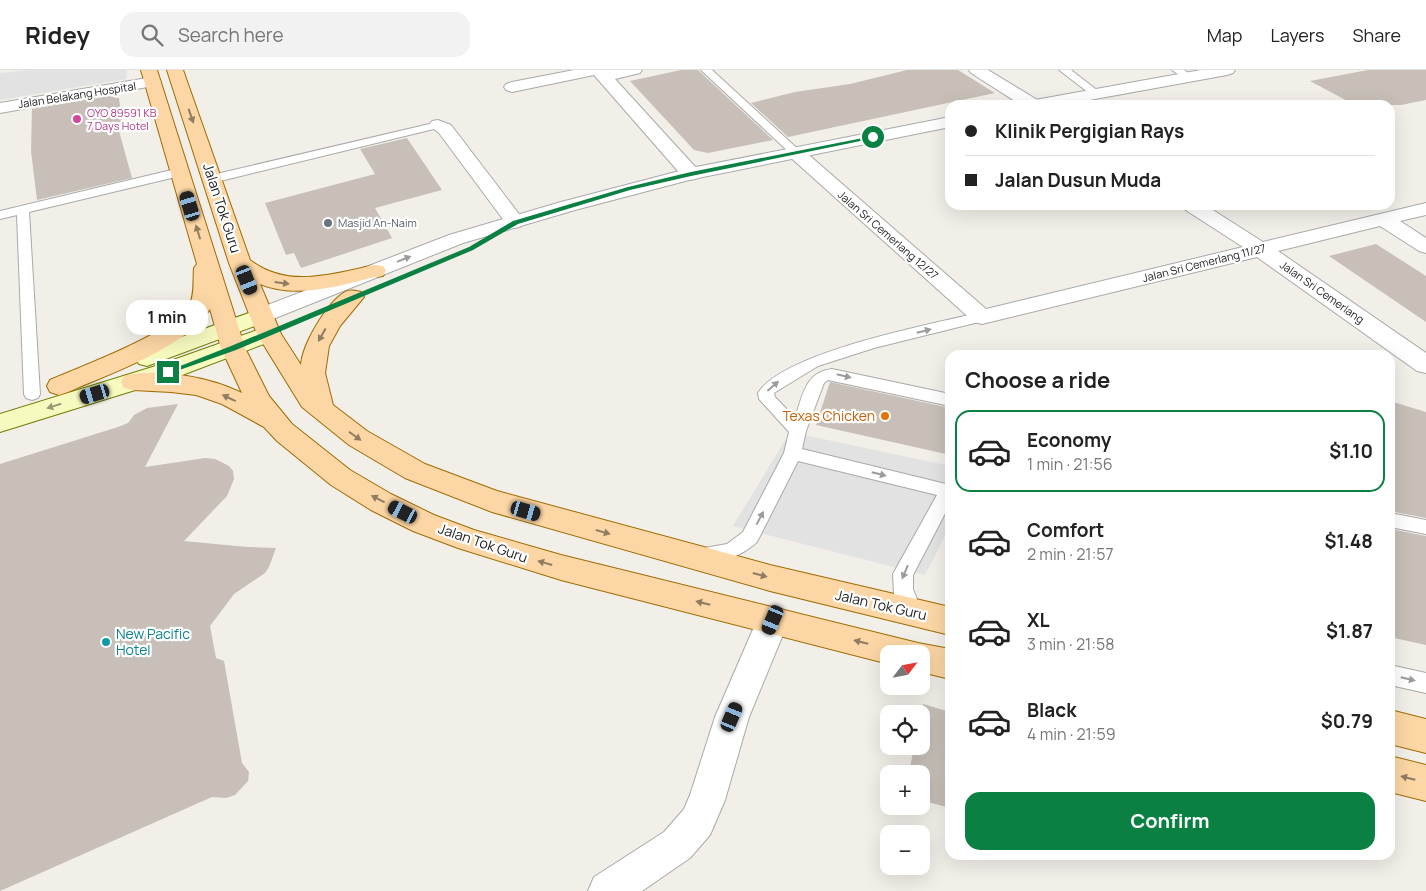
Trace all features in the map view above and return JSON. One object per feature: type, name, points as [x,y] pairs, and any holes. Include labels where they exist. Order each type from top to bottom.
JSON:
[{"type":"main road","name":"Jalan Tok Guru","points":[[175,70],[240,262],[265,325],[311,401],[358,438],[415,471],[462,491],[492,501],[770,578],[945,620]]},
{"type":"main road","name":"Jalan Tok Guru","points":[[151,76],[230,338],[247,381],[272,420],[314,458],[359,489],[418,520],[496,549],[880,647]]},
{"type":"main road","points":[[59,386],[162,338],[188,322],[199,309],[203,298],[206,256]]},
{"type":"main road","points":[[240,262],[250,273],[261,279],[292,285],[329,281],[376,271]]},
{"type":"main road","points":[[326,414],[313,388],[312,361],[326,328],[353,298]]},
{"type":"main road","points":[[0,423],[133,382],[230,338],[265,325]]},
{"type":"main road","points":[[0,403],[161,354],[230,338]]},
{"type":"main road","points":[[133,382],[168,382],[212,390],[272,420]]},
{"type":"main road","points":[[930,659],[945,663]]},
{"type":"main road","points":[[1395,728],[1426,736]]},
{"type":"main road","points":[[1395,775],[1426,783]]},
{"type":"street","points":[[512,87],[600,72],[634,70]]},
{"type":"street","points":[[977,70],[1026,100]]},
{"type":"street","points":[[1063,100],[1183,74],[1227,70]]},
{"type":"street","points":[[600,72],[691,174]]},
{"type":"street","name":"Jalan Belakang Hospital","points":[[0,108],[151,76]]},
{"type":"street","points":[[265,325],[376,271],[456,238],[611,194],[691,174],[945,123]]},
{"type":"street","points":[[438,125],[446,129],[516,222]]},
{"type":"street","name":"Jalan Sri Cemerlang 12/27","points":[[796,152],[982,317]]},
{"type":"street","name":"Jalan Sri Cemerlang 11/27","points":[[982,317],[1426,208]]},
{"type":"street","name":"Jalan Sri Cemerlang","points":[[1199,210],[1260,249],[1426,365]]},
{"type":"street","points":[[1383,219],[1426,247]]},
{"type":"street","points":[[265,325],[353,298],[471,248],[516,222]]},
{"type":"street","points":[[608,891],[677,844],[697,822],[707,800],[732,717],[773,620]]},
{"type":"lane","points":[[706,70],[796,152]]},
{"type":"lane","points":[[1064,70],[1097,94]]},
{"type":"lane","points":[[212,179],[438,125]]},
{"type":"lane","points":[[0,215],[180,172]]},
{"type":"lane","points":[[23,210],[32,394]]},
{"type":"lane","points":[[798,431],[766,399],[766,393],[770,387],[796,370],[813,362],[871,344],[982,317]]},
{"type":"lane","points":[[692,557],[721,554],[743,544],[750,537],[793,453],[798,431],[816,380],[824,375],[832,374],[945,399]]},
{"type":"lane","points":[[793,453],[945,488]]},
{"type":"lane","points":[[912,612],[903,592],[901,583],[903,574],[945,496]]},
{"type":"lane","points":[[1395,521],[1426,528]]},
{"type":"lane","points":[[1395,676],[1426,683]]},
{"type":"shaded area","points":[[30,70],[127,70],[126,79],[0,100],[0,73]]},
{"type":"shaded area","points":[[790,432],[945,465],[945,536],[925,575],[733,526]]},
{"type":"building","points":[[681,70],[698,70],[773,140],[708,153],[694,150],[630,81]]},
{"type":"building","points":[[907,70],[958,70],[995,93],[962,100],[945,100],[945,104],[788,137],[751,103],[795,92],[850,84]]},
{"type":"building","points":[[1368,70],[1426,70],[1426,100],[1395,105],[1395,100],[1346,100],[1310,81]]},
{"type":"building","points":[[107,96],[119,98],[123,130],[119,131],[132,178],[37,200],[31,151],[32,109]]},
{"type":"building","name":"Masjid An-Naim","points":[[407,138],[442,190],[375,208],[392,238],[301,268],[294,253],[286,255],[265,203],[375,174],[360,149]]},
{"type":"building","points":[[1376,244],[1426,276],[1426,322],[1329,256]]},
{"type":"building","name":"Texas Chicken","points":[[830,382],[945,407],[945,454],[816,425]]},
{"type":"building","points":[[1395,403],[1426,412],[1426,518],[1395,512]]},
{"type":"building","name":"New Pacific Hotel","points":[[178,404],[145,467],[205,458],[215,459],[229,466],[233,471],[234,479],[227,496],[184,541],[276,548],[265,573],[234,594],[210,626],[216,658],[224,661],[242,763],[249,772],[248,781],[235,795],[226,798],[212,797],[0,891],[0,464],[118,427],[128,423],[134,415],[147,408]]},
{"type":"building","points":[[1395,530],[1426,536],[1426,645],[1395,638]]},
{"type":"building","points":[[930,706],[945,711],[945,807],[930,802],[930,765],[911,765],[912,755],[930,755]]},
{"type":"place","name":"OYO 89591 KB 7 Days Hotel","points":[[77,119]]},
{"type":"place","name":"Masjid An-Naim","points":[[328,223]]},
{"type":"place","name":"Texas Chicken","points":[[885,416]]},
{"type":"place","name":"New Pacific Hotel","points":[[106,642]]},
{"type":"route","points":[[168,372],[233,348],[471,248],[516,222],[628,189],[691,174],[873,137]]}]
